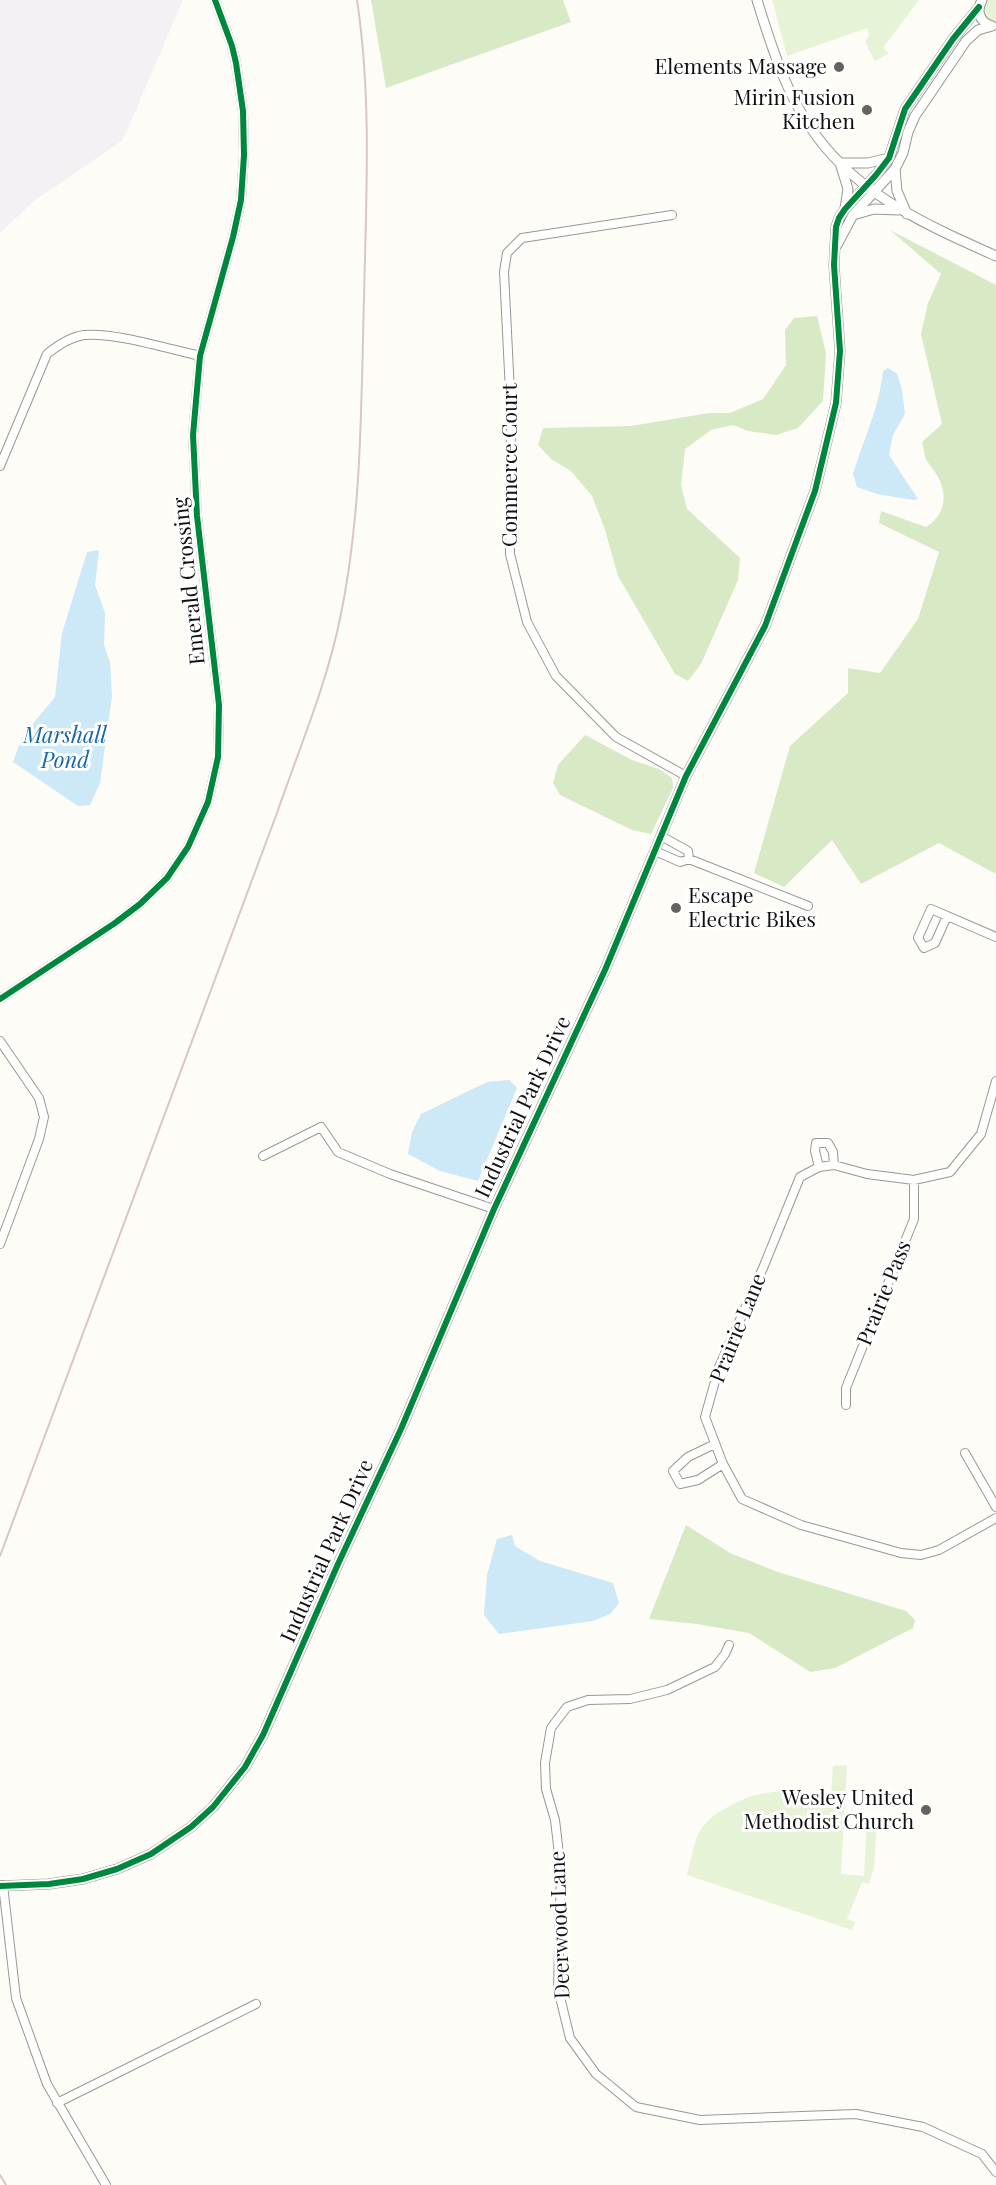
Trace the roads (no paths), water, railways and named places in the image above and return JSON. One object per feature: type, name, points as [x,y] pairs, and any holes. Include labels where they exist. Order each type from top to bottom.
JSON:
[{"type":"street","name":"Emerald Crossing","points":[[0,999],[115,923],[141,904],[167,878],[188,847],[208,802],[218,757],[219,705],[197,516],[194,425],[200,356],[233,237],[241,200],[244,155],[243,111],[236,63],[215,0]]},
{"type":"street","points":[[757,0],[780,70],[793,97],[818,138],[840,163],[905,212],[996,256]]},
{"type":"street","points":[[871,188],[890,158],[905,110],[953,39],[981,4]]},
{"type":"street","points":[[981,4],[983,22],[994,26]]},
{"type":"street","points":[[871,188],[895,169],[903,153],[915,116],[969,37],[978,30],[994,26]]},
{"type":"street","points":[[917,91],[926,99]]},
{"type":"street","points":[[840,163],[868,163],[890,158]]},
{"type":"street","points":[[840,163],[848,189],[845,209]]},
{"type":"street","points":[[895,169],[897,191],[905,212]]},
{"type":"street","name":"Industrial Park Drive","points":[[1,1886],[49,1884],[83,1879],[117,1869],[151,1854],[190,1827],[213,1807],[245,1767],[263,1735],[338,1564],[401,1429],[494,1209],[605,970],[686,776],[765,626],[815,491],[836,403],[840,351],[834,265],[836,227],[845,209],[871,188]]},
{"type":"street","name":"Industrial Park Drive","points":[[836,247],[871,188]]},
{"type":"street","points":[[854,215],[874,209],[905,212]]},
{"type":"street","name":"Commerce Court","points":[[672,215],[522,238],[507,253],[504,272],[511,412],[510,554],[527,622],[556,676],[616,737],[686,776]]},
{"type":"street","points":[[0,466],[47,354],[62,342],[83,335],[105,335],[200,356]]},
{"type":"street","points":[[661,836],[687,851],[689,859]]},
{"type":"street","points":[[654,851],[680,862],[689,859],[808,906]]},
{"type":"street","points":[[947,916],[935,943],[924,948],[918,938],[931,909],[996,937]]},
{"type":"street","points":[[0,1041],[39,1098],[44,1117],[39,1139],[0,1244]]},
{"type":"street","points":[[834,1166],[833,1152],[828,1143],[816,1143],[815,1151],[819,1167],[834,1166],[867,1174],[914,1180],[950,1172],[981,1134],[996,1082]]},
{"type":"street","points":[[262,1156],[321,1127],[338,1152],[390,1174],[494,1209]]},
{"type":"street","name":"Prairie Lane","points":[[819,1167],[800,1177],[719,1367],[705,1417],[723,1464],[742,1499],[801,1525],[901,1553],[921,1554],[939,1550],[996,1518]]},
{"type":"street","name":"Prairie Pass","points":[[846,1405],[846,1388],[914,1219],[914,1180]]},
{"type":"street","points":[[715,1444],[688,1457],[673,1471],[680,1484],[698,1480],[723,1464]]},
{"type":"street","points":[[965,1454],[996,1507]]},
{"type":"street","name":"Deerwood Lane","points":[[729,1645],[715,1667],[667,1690],[630,1700],[588,1700],[567,1707],[551,1728],[545,1763],[546,1789],[555,1820],[561,1871],[558,1989],[570,2038],[596,2074],[636,2107],[700,2120],[856,2114],[923,2127],[982,2154],[996,2172]]},
{"type":"street","points":[[1,1886],[16,1998],[47,2084],[106,2185]]},
{"type":"street","points":[[57,2103],[256,2004]]},
{"type":"water","points":[[888,368],[897,374],[905,414],[893,435],[889,455],[918,499],[877,494],[857,487],[853,474],[875,411],[883,371]]},
{"type":"water","name":"Marshall Pond","points":[[99,550],[95,585],[105,613],[104,645],[110,662],[112,696],[100,783],[90,805],[78,806],[13,762],[22,737],[55,697],[62,633],[87,552]]},
{"type":"water","points":[[509,1080],[517,1088],[478,1181],[440,1171],[408,1154],[412,1132],[421,1114],[487,1082]]},
{"type":"water","points":[[512,1535],[515,1546],[540,1561],[613,1583],[619,1603],[610,1614],[593,1621],[499,1634],[484,1615],[487,1575],[497,1539]]},
{"type":"railway","points":[[0,1556],[277,813],[320,693],[340,619],[353,540],[362,379],[367,149],[365,74],[357,0]]},
{"type":"railway","points":[[0,2175],[6,2185]]},
{"type":"place","name":"Elements Massage","points":[[839,67]]},
{"type":"place","name":"Mirin Fusion Kitchen","points":[[867,110]]},
{"type":"place","name":"Escape Electric Bikes","points":[[676,908]]},
{"type":"place","name":"Wesley United Methodist Church","points":[[926,1810]]}]
